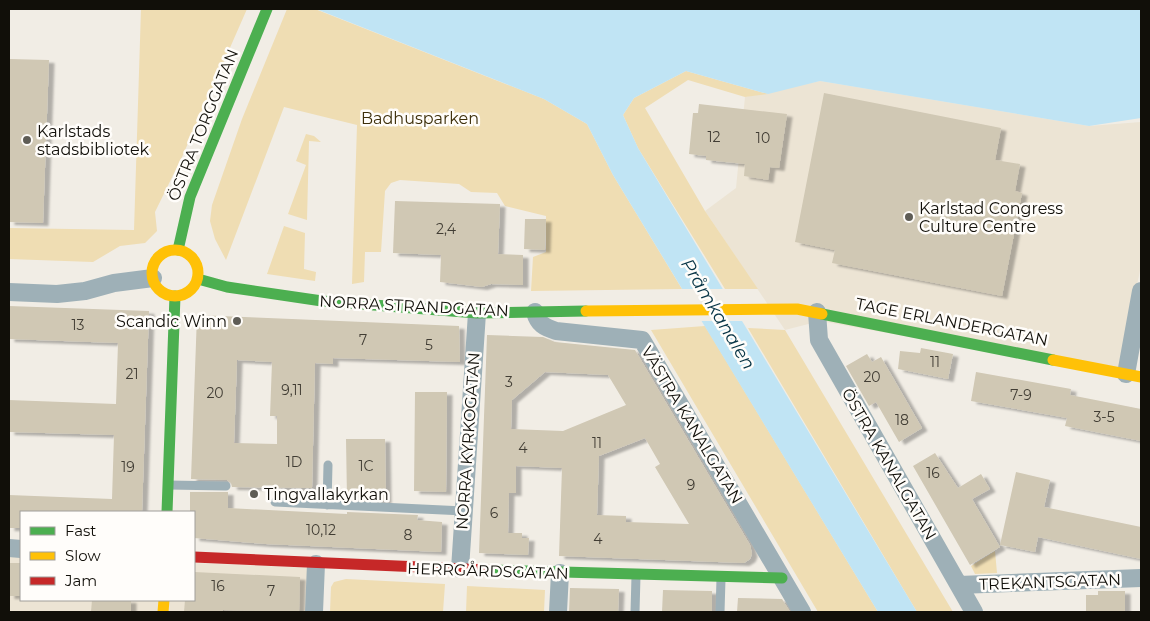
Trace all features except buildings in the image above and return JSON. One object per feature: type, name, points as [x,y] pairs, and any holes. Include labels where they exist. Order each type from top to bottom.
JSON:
[{"type":"street","name":"ÖSTRA TORGGATAN","points":[[178,250],[190,197],[266,11]]},
{"type":"street","points":[[178,250],[186,252],[195,261],[198,279],[187,293],[175,296],[161,291],[153,278],[153,266],[159,257],[169,251],[178,250]]},
{"type":"street","points":[[9,292],[57,294],[85,291],[114,283],[153,278]]},
{"type":"street","name":"NORRA STRANDGATAN","points":[[198,279],[228,287],[322,301],[477,313],[663,308],[756,308]]},
{"type":"street","points":[[1134,375],[1141,291]]},
{"type":"street","points":[[167,511],[175,296]]},
{"type":"street","name":"TAGE ERLANDERGATAN","points":[[756,308],[818,312],[1134,375]]},
{"type":"street","name":"VÄSTRA KANALGATAN","points":[[535,312],[537,320],[543,326],[556,331],[642,340],[802,612]]},
{"type":"street","name":"ÖSTRA KANALGATAN","points":[[818,312],[819,340],[974,612]]},
{"type":"street","name":"NORRA KYRKOGATAN","points":[[460,569],[477,313]]},
{"type":"street","name":"HERRGÅRDSGATAN","points":[[195,557],[560,574],[721,579],[782,578]]},
{"type":"street","points":[[314,612],[316,564]]},
{"type":"street","points":[[558,612],[560,574]]},
{"type":"street","name":"TREKANTSGATAN","points":[[959,585],[1141,578]]},
{"type":"lane","points":[[327,505],[328,465]]},
{"type":"lane","points":[[168,484],[226,486]]},
{"type":"lane","points":[[275,502],[464,511]]},
{"type":"lane","points":[[635,612],[636,576]]},
{"type":"lane","points":[[720,612],[721,579]]},
{"type":"shaded area","points":[[820,81],[1089,126],[1141,122],[1141,266],[1118,374],[820,321],[785,330],[705,211],[736,188],[745,97]]},
{"type":"shaded area","points":[[9,556],[20,556],[20,601],[195,601],[195,563],[313,568],[312,612],[9,612]]},
{"type":"green space","points":[[141,9],[247,9],[182,157],[155,212],[157,231],[145,243],[120,246],[93,262],[9,259],[9,228],[134,230]]},
{"type":"green space","name":"Badhusparken","points":[[287,9],[315,9],[544,99],[587,124],[613,175],[682,289],[531,291],[533,257],[546,252],[546,216],[505,206],[497,193],[471,192],[459,184],[400,180],[391,183],[385,191],[381,252],[365,252],[364,282],[352,284],[357,125],[284,107],[226,260],[215,239],[210,221],[212,205],[242,119]]},
{"type":"green space","points":[[686,71],[768,94],[745,97],[688,80],[645,108],[705,211],[758,289],[725,289],[638,148],[623,115],[634,98]]},
{"type":"green space","points":[[306,134],[314,136],[321,142],[309,141],[307,220],[288,214],[306,165],[296,161]]},
{"type":"green space","points":[[284,226],[305,233],[304,269],[316,272],[315,281],[267,274]]},
{"type":"green space","points":[[705,326],[878,612],[818,612],[651,330]]},
{"type":"green space","points":[[748,328],[785,330],[953,612],[917,612]]},
{"type":"green space","points":[[995,551],[997,573],[975,574],[971,566]]},
{"type":"green space","points":[[346,579],[445,584],[443,612],[330,612],[331,587],[334,582]]},
{"type":"green space","points":[[467,586],[545,590],[544,612],[466,612]]},
{"type":"water","name":"Pråmkanalen","points":[[316,9],[1141,9],[1141,118],[1089,126],[820,81],[768,94],[686,71],[634,98],[623,115],[638,148],[917,612],[878,612],[613,175],[587,124],[544,99]]},
{"type":"pier","points":[[680,289],[728,289],[747,321],[699,321]]},
{"type":"traffic: fast","points":[[178,250],[190,197],[267,9]]},
{"type":"traffic: fast","points":[[198,279],[227,287],[322,301],[477,313],[586,311]]},
{"type":"traffic: fast","points":[[167,511],[175,296]]},
{"type":"traffic: fast","points":[[822,314],[1053,360]]},
{"type":"traffic: fast","points":[[489,570],[782,578]]},
{"type":"traffic: slow","points":[[171,250],[179,250],[188,254],[194,260],[198,273],[194,286],[188,292],[179,296],[171,296],[162,292],[156,286],[152,277],[152,269],[156,260],[162,254],[171,250]]},
{"type":"traffic: slow","points":[[586,311],[797,309],[822,314]]},
{"type":"traffic: slow","points":[[1053,360],[1141,377]]},
{"type":"traffic: slow","points":[[163,612],[164,601]]},
{"type":"traffic: jam","points":[[195,557],[489,570]]},
{"type":"place","name":"Karlstads stadsbibliotek","points":[[27,140]]},
{"type":"place","name":"Karlstad Congress Culture Centre","points":[[909,217]]},
{"type":"place","name":"Scandic Winn","points":[[237,321]]},
{"type":"place","name":"Tingvallakyrkan","points":[[254,494]]}]
